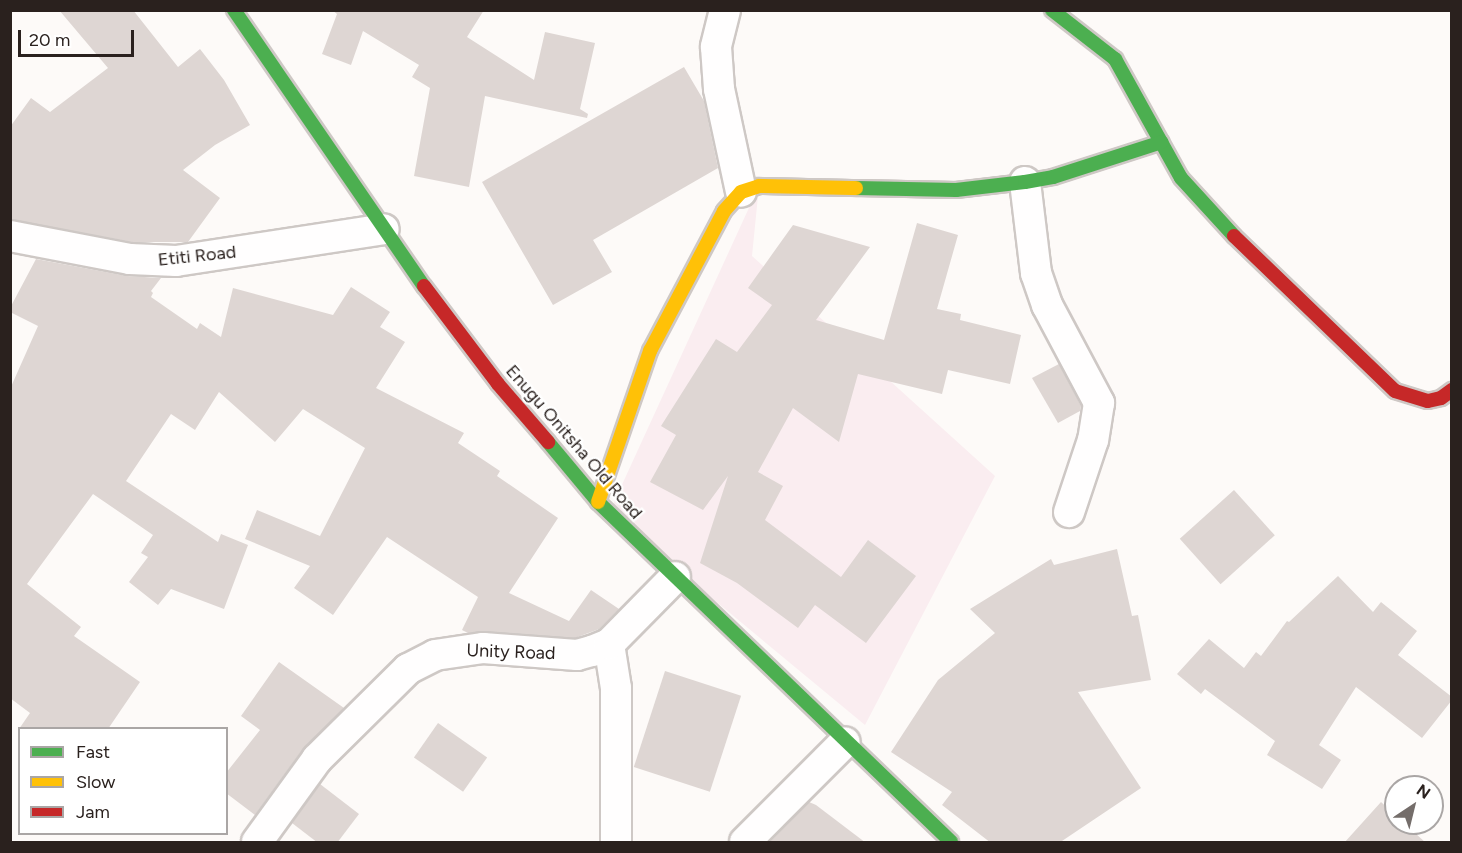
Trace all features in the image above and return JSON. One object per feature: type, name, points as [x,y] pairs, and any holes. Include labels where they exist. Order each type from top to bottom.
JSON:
[{"type":"street","name":"Enugu Onitsha Old Road","points":[[234,10],[446,318],[498,384],[598,502],[951,843]]},
{"type":"street","points":[[726,10],[716,46],[719,89],[741,192]]},
{"type":"street","points":[[1052,10],[1116,59],[1181,178],[1217,219],[1395,391],[1414,399],[1428,401],[1441,399],[1452,390]]},
{"type":"street","points":[[598,502],[654,342],[724,211],[741,192],[759,186],[956,190],[1025,182],[1053,177],[1162,142]]},
{"type":"street","points":[[1025,182],[1036,273],[1047,305],[1099,403],[1093,440],[1069,512]]},
{"type":"street","name":"Etiti Road","points":[[10,236],[130,260],[176,261],[384,229]]},
{"type":"street","name":"Unity Road","points":[[257,843],[317,759],[408,669],[435,655],[459,650],[483,648],[576,655],[609,644],[675,577]]},
{"type":"street","points":[[609,644],[616,688],[616,843]]},
{"type":"street","points":[[745,843],[845,742]]},
{"type":"shaded area","points":[[759,186],[752,256],[995,476],[865,725],[609,513]]},
{"type":"building","points":[[59,10],[133,10],[178,67],[200,49],[224,80],[250,125],[215,145],[183,170],[220,198],[188,242],[132,242],[10,219],[10,127],[31,98],[50,112],[108,68]]},
{"type":"building","points":[[332,10],[484,10],[467,37],[534,80],[545,32],[595,43],[580,109],[588,114],[587,118],[485,96],[469,187],[414,176],[430,88],[412,77],[419,65],[363,31],[351,65],[322,54],[337,14]]},
{"type":"building","points":[[684,67],[704,101],[718,168],[593,240],[612,272],[553,305],[482,182]]},
{"type":"building","points":[[917,223],[958,235],[937,309],[961,314],[960,320],[1021,335],[1010,384],[948,370],[942,394],[858,374],[839,442],[793,408],[758,472],[783,486],[765,520],[841,577],[868,540],[916,576],[866,643],[815,605],[798,628],[737,583],[700,563],[728,476],[703,510],[650,482],[676,435],[661,426],[716,339],[737,352],[772,305],[748,288],[793,225],[870,247],[816,320],[884,340]]},
{"type":"building","points":[[36,259],[127,276],[161,278],[151,291],[153,293],[151,297],[197,329],[200,323],[221,337],[233,288],[333,315],[351,287],[390,312],[380,327],[405,342],[376,388],[464,433],[458,443],[500,471],[497,476],[558,518],[509,593],[569,621],[591,590],[619,609],[599,629],[575,638],[484,631],[468,633],[462,630],[478,597],[387,537],[333,615],[294,588],[310,566],[245,539],[257,510],[320,536],[365,448],[303,409],[275,442],[219,392],[195,430],[171,414],[126,481],[218,542],[221,534],[248,545],[224,609],[171,589],[158,605],[129,582],[148,557],[141,553],[153,535],[93,494],[27,584],[81,627],[74,636],[140,682],[109,727],[20,727],[30,713],[10,698],[10,389],[38,326],[10,312]]},
{"type":"building","points":[[1059,364],[1081,406],[1080,411],[1058,423],[1032,378]]},
{"type":"building","points":[[1234,490],[1275,535],[1221,584],[1180,539]]},
{"type":"building","points":[[1117,549],[1132,616],[1138,615],[1151,680],[1078,692],[1141,788],[1059,843],[991,843],[942,805],[952,792],[891,752],[938,680],[995,633],[970,609],[1051,559],[1054,565]]},
{"type":"building","points":[[1338,576],[1373,612],[1381,602],[1417,631],[1398,655],[1452,697],[1452,700],[1422,738],[1356,687],[1319,745],[1341,760],[1322,789],[1267,755],[1275,741],[1205,689],[1201,694],[1177,674],[1209,639],[1244,668],[1256,652],[1261,656],[1287,621],[1289,622]]},
{"type":"building","points":[[279,662],[344,708],[303,749],[255,815],[228,795],[228,770],[260,730],[241,716]]},
{"type":"building","points":[[665,671],[741,696],[710,792],[634,767]]},
{"type":"building","points":[[438,723],[487,757],[463,792],[414,757]]},
{"type":"building","points":[[320,784],[359,814],[337,843],[318,843],[292,823]]},
{"type":"building","points":[[809,802],[816,805],[866,843],[769,843]]},
{"type":"building","points":[[1381,802],[1384,805],[1384,835],[1417,835],[1426,843],[1344,843]]},
{"type":"traffic: fast","points":[[234,10],[424,286]]},
{"type":"traffic: fast","points":[[1052,10],[1115,59],[1181,178],[1234,236]]},
{"type":"traffic: fast","points":[[856,188],[956,190],[1025,182],[1053,177],[1162,142]]},
{"type":"traffic: fast","points":[[548,442],[598,502],[951,842]]},
{"type":"traffic: slow","points":[[598,502],[650,351],[724,211],[741,192],[759,186],[856,188]]},
{"type":"traffic: jam","points":[[1234,236],[1395,391],[1428,401],[1441,398],[1452,390]]},
{"type":"traffic: jam","points":[[424,286],[498,384],[548,442]]}]
